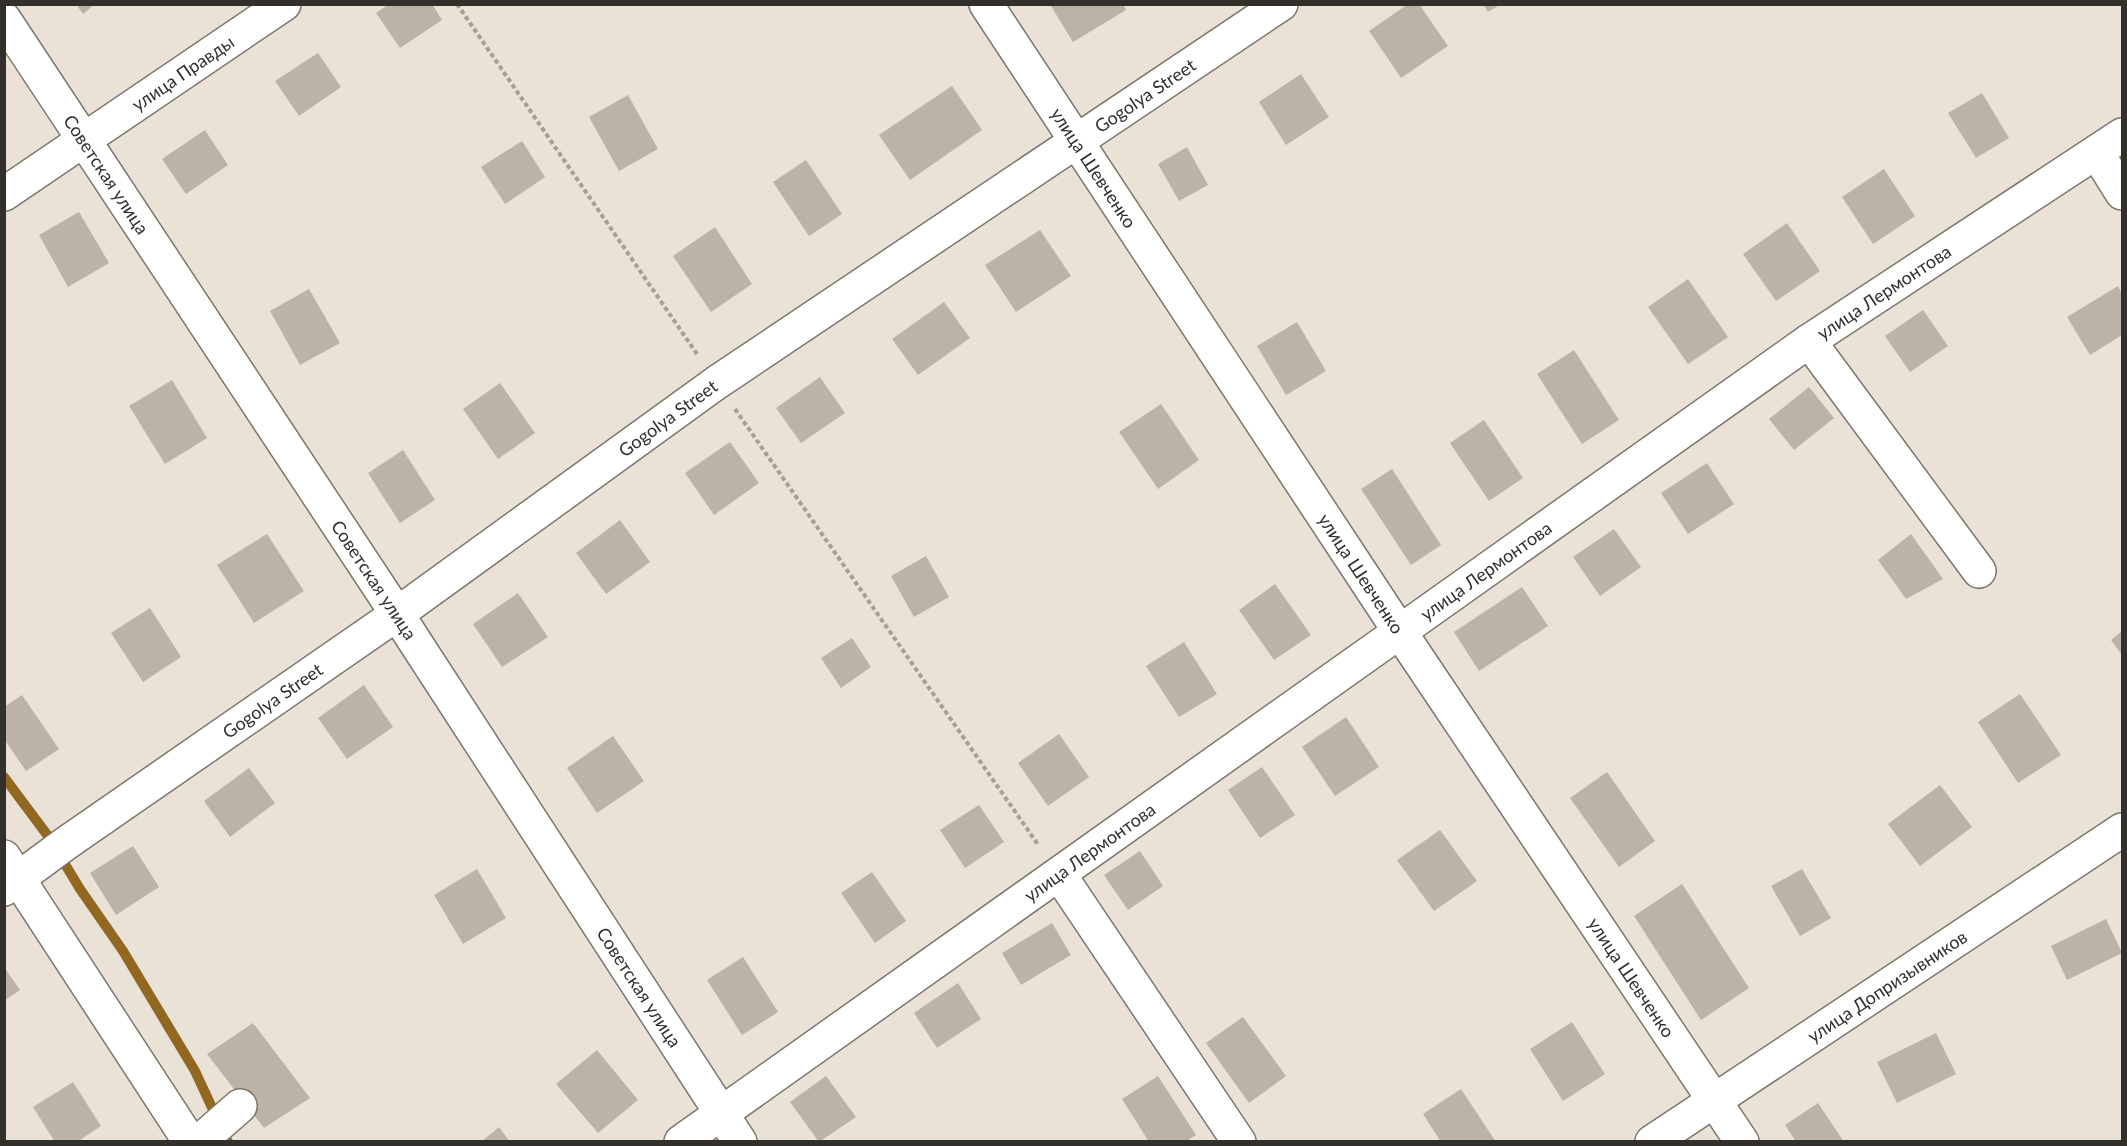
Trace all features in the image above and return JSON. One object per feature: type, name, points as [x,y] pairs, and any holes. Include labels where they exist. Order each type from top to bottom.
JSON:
[{"type":"street","name":"улица Правды","points":[[4,194],[284,4]]},
{"type":"street","name":"улица Шевченко","points":[[986,4],[1075,143],[1742,1142]]},
{"type":"street","name":"Gogolya Street","points":[[14,875],[65,844],[398,614],[716,383],[1281,4]]},
{"type":"street","name":"Советская улица","points":[[4,19],[398,614],[740,1142]]},
{"type":"street","name":"улица Лермонтова","points":[[681,1142],[1809,341],[2110,144]]},
{"type":"street","points":[[2110,144],[2122,193]]},
{"type":"street","points":[[1809,341],[1978,572]]},
{"type":"street","name":"улица Допризывников","points":[[1652,1142],[2122,830]]},
{"type":"street","points":[[1059,874],[1239,1142]]},
{"type":"street","points":[[14,875],[190,1142]]},
{"type":"street","points":[[198,1142],[240,1106]]},
{"type":"path","points":[[457,4],[716,383],[1059,874]]},
{"type":"building","points":[[76,4],[95,4],[83,14]]},
{"type":"building","points":[[389,4],[432,4],[442,20],[400,48],[376,13]]},
{"type":"building","points":[[1055,4],[1123,4],[1126,10],[1073,42],[1051,6]]},
{"type":"building","points":[[1408,4],[1419,4],[1448,46],[1401,78],[1369,31]]},
{"type":"building","points":[[1483,4],[1501,4],[1488,12]]},
{"type":"building","points":[[318,53],[341,87],[299,116],[275,81]]},
{"type":"building","points":[[1301,74],[1329,117],[1286,145],[1259,102]]},
{"type":"building","points":[[952,86],[982,130],[910,180],[879,135]]},
{"type":"building","points":[[1982,93],[2009,138],[1976,158],[1948,113]]},
{"type":"building","points":[[628,95],[658,149],[619,171],[589,117]]},
{"type":"building","points":[[205,130],[228,165],[186,194],[162,159]]},
{"type":"building","points":[[522,141],[545,177],[505,204],[481,167]]},
{"type":"building","points":[[1187,147],[1208,185],[1179,201],[1158,164]]},
{"type":"building","points":[[806,160],[842,214],[809,236],[773,182]]},
{"type":"building","points":[[1884,169],[1915,216],[1873,244],[1842,197]]},
{"type":"building","points":[[79,212],[109,263],[68,287],[39,235]]},
{"type":"building","points":[[1787,223],[1820,271],[1776,301],[1743,254]]},
{"type":"building","points":[[715,227],[752,284],[711,312],[673,256]]},
{"type":"building","points":[[1040,230],[1071,276],[1016,312],[985,265]]},
{"type":"building","points":[[1688,279],[1728,337],[1688,364],[1648,307]]},
{"type":"building","points":[[2118,286],[2122,294],[2122,335],[2090,355],[2067,317]]},
{"type":"building","points":[[309,289],[340,343],[300,365],[270,311]]},
{"type":"building","points":[[944,302],[970,338],[918,375],[892,339]]},
{"type":"building","points":[[1923,310],[1948,346],[1910,372],[1885,336]]},
{"type":"building","points":[[1297,322],[1326,371],[1286,395],[1257,346]]},
{"type":"building","points":[[1574,350],[1619,420],[1582,444],[1537,374]]},
{"type":"building","points":[[820,377],[845,413],[801,443],[776,408]]},
{"type":"building","points":[[172,380],[207,438],[165,464],[129,406]]},
{"type":"building","points":[[500,383],[535,433],[498,459],[463,409]]},
{"type":"building","points":[[1809,387],[1834,418],[1794,450],[1769,419]]},
{"type":"building","points":[[1161,404],[1199,460],[1158,489],[1119,432]]},
{"type":"building","points":[[1484,420],[1523,478],[1489,501],[1450,443]]},
{"type":"building","points":[[730,442],[759,483],[714,515],[685,473]]},
{"type":"building","points":[[403,450],[435,500],[400,523],[368,473]]},
{"type":"building","points":[[1707,463],[1734,504],[1688,534],[1661,493]]},
{"type":"building","points":[[1392,469],[1441,545],[1411,565],[1361,489]]},
{"type":"building","points":[[620,520],[650,562],[606,594],[576,553]]},
{"type":"building","points":[[1614,529],[1641,567],[1600,596],[1573,557]]},
{"type":"building","points":[[267,534],[304,591],[254,623],[217,565]]},
{"type":"building","points":[[1911,534],[1943,579],[1906,599],[1878,560]]},
{"type":"building","points":[[926,556],[949,597],[914,617],[891,576]]},
{"type":"building","points":[[1275,584],[1311,635],[1274,660],[1239,610]]},
{"type":"building","points":[[1522,587],[1548,626],[1479,671],[1454,632]]},
{"type":"building","points":[[518,593],[548,637],[502,667],[473,624]]},
{"type":"building","points":[[150,608],[181,657],[143,682],[111,633]]},
{"type":"building","points":[[2122,631],[2122,655],[2111,640]]},
{"type":"building","points":[[852,638],[871,667],[841,688],[821,658]]},
{"type":"building","points":[[1184,642],[1217,694],[1179,717],[1146,666]]},
{"type":"building","points":[[364,685],[393,727],[347,759],[318,718]]},
{"type":"building","points":[[2020,694],[2061,755],[2018,783],[1978,722]]},
{"type":"building","points":[[22,695],[59,749],[26,771],[4,739],[4,707]]},
{"type":"building","points":[[1346,717],[1379,767],[1335,796],[1302,747]]},
{"type":"building","points":[[1059,734],[1089,777],[1048,806],[1018,763]]},
{"type":"building","points":[[613,736],[644,781],[597,813],[567,768]]},
{"type":"building","points":[[1262,767],[1295,815],[1260,838],[1228,790]]},
{"type":"building","points":[[249,768],[275,803],[230,837],[204,801]]},
{"type":"building","points":[[1607,772],[1655,841],[1619,867],[1570,798]]},
{"type":"building","points":[[1940,785],[1972,827],[1920,866],[1888,824]]},
{"type":"building","points":[[979,805],[1004,842],[965,868],[940,830]]},
{"type":"building","points":[[1440,830],[1477,881],[1434,911],[1397,860]]},
{"type":"building","points":[[133,846],[159,887],[116,915],[90,873]]},
{"type":"building","points":[[1140,851],[1163,886],[1128,910],[1104,875]]},
{"type":"building","points":[[477,869],[506,918],[463,944],[434,895]]},
{"type":"building","points":[[1802,869],[1831,918],[1800,936],[1771,886]]},
{"type":"building","points":[[872,872],[906,921],[875,943],[841,893]]},
{"type":"building","points":[[1682,884],[1749,988],[1701,1020],[1634,916]]},
{"type":"building","points":[[2106,919],[2122,953],[2067,980],[2051,946]]},
{"type":"building","points":[[1052,923],[1071,955],[1021,985],[1002,953]]},
{"type":"building","points":[[743,957],[778,1012],[742,1035],[707,980]]},
{"type":"building","points":[[4,967],[20,990],[4,1001]]},
{"type":"building","points":[[958,983],[981,1019],[937,1048],[914,1013]]},
{"type":"building","points":[[1243,1017],[1286,1076],[1249,1103],[1206,1043]]},
{"type":"building","points":[[1572,1022],[1605,1074],[1563,1101],[1530,1049]]},
{"type":"building","points":[[253,1023],[310,1098],[264,1128],[207,1054]]},
{"type":"building","points":[[1936,1033],[1956,1074],[1897,1103],[1877,1062]]},
{"type":"building","points":[[597,1050],[638,1100],[598,1133],[556,1084]]},
{"type":"building","points":[[826,1076],[856,1117],[819,1142],[790,1102]]},
{"type":"building","points":[[1158,1076],[1196,1135],[1185,1142],[1149,1142],[1122,1099]]},
{"type":"building","points":[[73,1082],[101,1126],[77,1142],[55,1142],[33,1107]]},
{"type":"building","points":[[1461,1089],[1496,1142],[1441,1142],[1423,1114]]},
{"type":"building","points":[[1818,1103],[1844,1142],[1796,1142],[1785,1125]]},
{"type":"building","points":[[499,1127],[510,1142],[481,1142]]},
{"type":"waterway","points":[[4,777],[48,836],[80,889],[123,951],[195,1071],[228,1142]]}]
